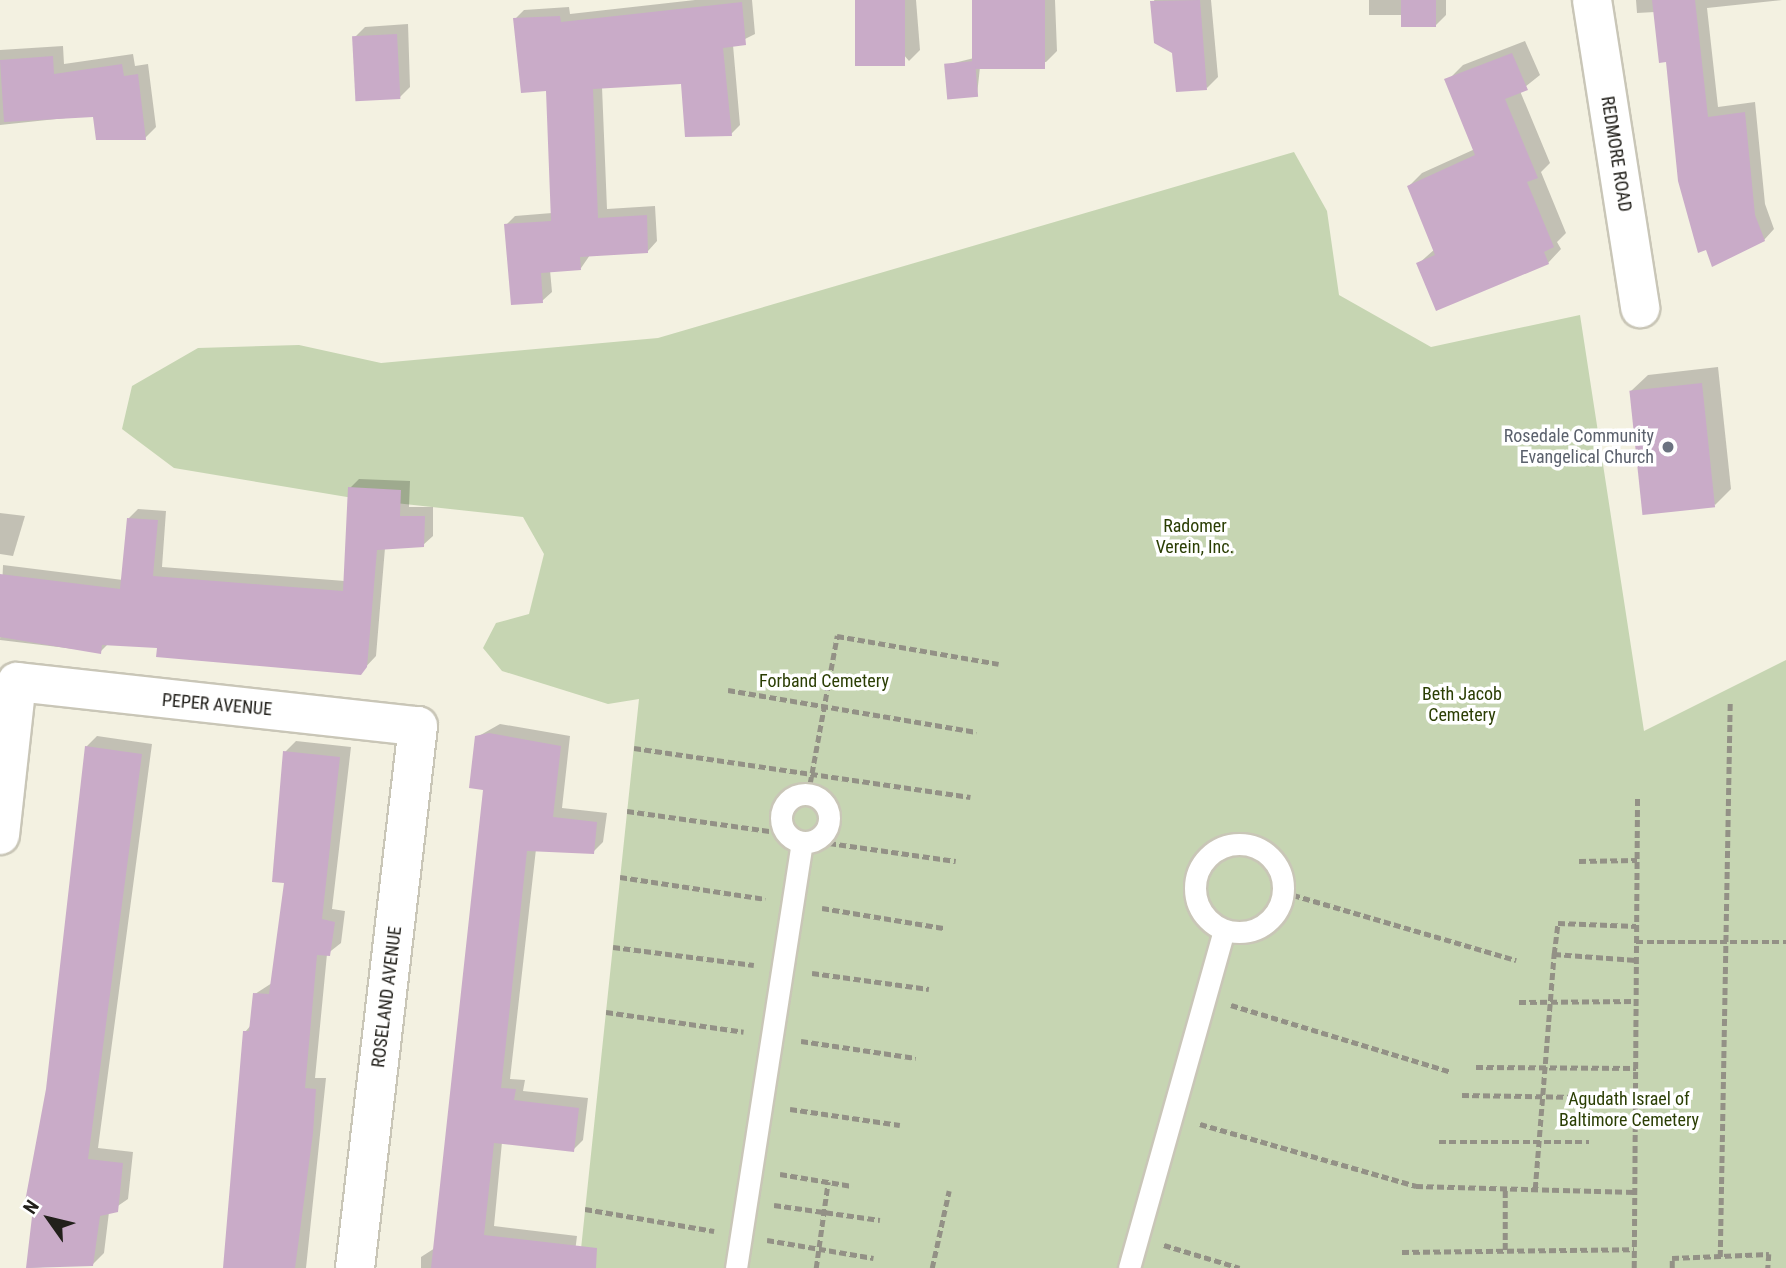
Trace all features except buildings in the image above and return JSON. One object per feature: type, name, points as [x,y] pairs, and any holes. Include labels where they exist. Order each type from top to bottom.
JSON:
[{"type":"street","name":"REDMORE ROAD","points":[[1592,0],[1640,308]]},
{"type":"street","name":"PEPER AVENUE","points":[[0,835],[17,682],[418,726]]},
{"type":"street","name":"ROSELAND AVENUE","points":[[355,1268],[418,726]]},
{"type":"lane","points":[[736,1268],[799,839],[784,805],[810,784],[827,808],[828,824],[799,839]]},
{"type":"lane","points":[[1255,846],[1274,859],[1283,892],[1271,920],[1245,933],[1224,930],[1202,912],[1196,898],[1202,864],[1219,848],[1255,846]]},
{"type":"lane","points":[[1129,1268],[1224,930]]},
{"type":"path","points":[[810,784],[837,636],[999,664]]},
{"type":"path","points":[[728,690],[976,732]]},
{"type":"path","points":[[1720,1257],[1730,702]]},
{"type":"path","points":[[634,748],[810,784],[970,797]]},
{"type":"path","points":[[1634,1268],[1637,798]]},
{"type":"path","points":[[627,811],[956,861]]},
{"type":"path","points":[[1579,861],[1637,860]]},
{"type":"path","points":[[1283,892],[1516,960]]},
{"type":"path","points":[[1535,1189],[1558,923],[1636,926]]},
{"type":"path","points":[[1636,942],[1786,942]]},
{"type":"path","points":[[1554,954],[1636,960]]},
{"type":"path","points":[[1203,997],[1451,1072]]},
{"type":"path","points":[[1520,1002],[1636,1001]]},
{"type":"path","points":[[1476,1067],[1636,1068]]},
{"type":"path","points":[[1462,1095],[1635,1098]]},
{"type":"path","points":[[761,1105],[900,1125]]},
{"type":"path","points":[[1170,1116],[1416,1186],[1635,1192]]},
{"type":"path","points":[[1438,1142],[1589,1142]]},
{"type":"path","points":[[751,1169],[852,1186]]},
{"type":"path","points":[[817,1268],[828,1182]]},
{"type":"path","points":[[1505,1251],[1506,1188]]},
{"type":"path","points":[[932,1268],[949,1191]]},
{"type":"path","points":[[746,1201],[880,1220]]},
{"type":"path","points":[[1138,1238],[1240,1268]]},
{"type":"path","points":[[1402,1252],[1634,1249]]},
{"type":"path","points":[[1672,1268],[1672,1258],[1769,1254],[1768,1268]]},
{"type":"green space","points":[[1294,152],[1327,211],[1339,295],[1431,347],[1580,315],[1644,731],[1786,660],[1786,1268],[579,1268],[639,699],[608,704],[502,671],[483,648],[496,623],[529,614],[544,554],[523,517],[359,499],[174,468],[122,429],[132,386],[198,348],[299,345],[381,363],[658,338]]},
{"type":"place","name":"Rosedale Community Evangelical Church","points":[[1668,447]]},
{"type":"park label","name":"Radomer Verein, Inc.","points":[[1195,537]]},
{"type":"park label","name":"Forband Cemetery","points":[[824,681]]},
{"type":"park label","name":"Beth Jacob Cemetery","points":[[1462,705]]},
{"type":"park label","name":"Agudath Israel of Baltimore Cemetery","points":[[1629,1110]]}]
